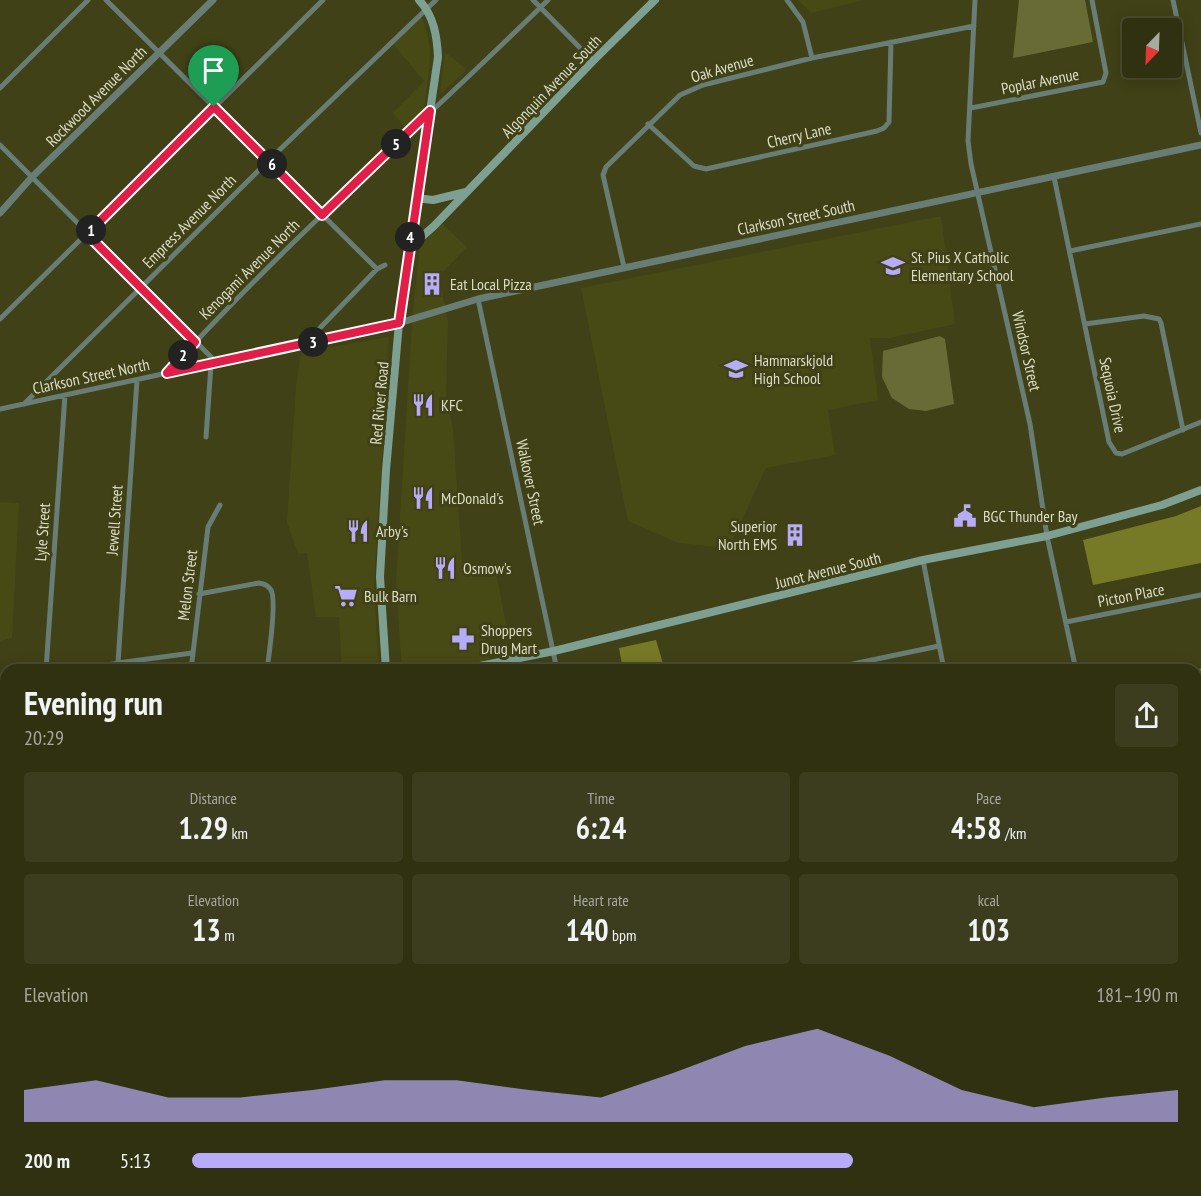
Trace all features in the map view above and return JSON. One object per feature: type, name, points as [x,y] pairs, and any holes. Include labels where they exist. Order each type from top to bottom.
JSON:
[{"type":"main road","name":"Red River Road","points":[[387,664],[380,577],[386,470],[408,249],[438,57],[437,39],[427,9],[420,0]]},
{"type":"main road","name":"Algonquin Avenue South","points":[[408,249],[655,0]]},
{"type":"main road","points":[[416,198],[433,200],[467,192]]},
{"type":"main road","name":"Junot Avenue South","points":[[490,664],[554,651],[922,560],[1047,536],[1162,506],[1201,490]]},
{"type":"street","points":[[0,88],[88,0]]},
{"type":"street","points":[[106,0],[377,269]]},
{"type":"street","name":"Rockwood Avenue North","points":[[0,213],[32,177],[213,0]]},
{"type":"street","points":[[0,319],[323,0]]},
{"type":"street","name":"Empress Avenue North","points":[[24,404],[269,160],[436,0]]},
{"type":"street","points":[[533,0],[593,61]]},
{"type":"street","name":"Kenogami Avenue North","points":[[167,373],[322,215],[548,0]]},
{"type":"street","points":[[787,0],[803,22],[812,58]]},
{"type":"street","name":"Windsor Street","points":[[975,0],[968,141],[977,193],[1030,424],[1047,536],[1075,664]]},
{"type":"street","name":"Poplar Avenue","points":[[971,108],[1102,82],[1106,73],[1092,0]]},
{"type":"street","points":[[1173,0],[1201,133]]},
{"type":"street","name":"Oak Avenue","points":[[624,267],[603,175],[606,167],[680,95],[703,85],[812,58],[974,26]]},
{"type":"street","name":"Cherry Lane","points":[[648,124],[694,166],[706,169],[877,131],[889,122],[891,42]]},
{"type":"street","points":[[0,145],[214,364],[206,437]]},
{"type":"street","name":"Clarkson Street South","points":[[399,323],[478,299],[1201,145]]},
{"type":"street","name":"Sequoia Drive","points":[[1054,177],[1109,442],[1116,453],[1122,454],[1201,423]]},
{"type":"street","points":[[1070,251],[1201,224]]},
{"type":"street","points":[[314,342],[320,328],[377,269],[385,265]]},
{"type":"street","name":"Walkover Street","points":[[478,299],[556,664]]},
{"type":"street","points":[[1085,324],[1144,316],[1159,319],[1183,430]]},
{"type":"street","name":"Clarkson Street North","points":[[0,409],[399,323]]},
{"type":"street","name":"Jewell Street","points":[[118,663],[137,380]]},
{"type":"street","name":"Lyle Street","points":[[46,664],[66,395]]},
{"type":"street","name":"Melon Street","points":[[191,664],[208,527],[220,505]]},
{"type":"street","points":[[922,560],[943,664]]},
{"type":"street","points":[[199,594],[259,583],[267,585],[273,592],[268,664]]},
{"type":"street","name":"Picton Place","points":[[1066,622],[1201,595]]},
{"type":"street","points":[[853,664],[939,646]]},
{"type":"street","points":[[113,664],[192,653]]},
{"type":"shaded area","points":[[798,0],[864,0],[811,13]]},
{"type":"shaded area","points":[[420,14],[430,48],[429,72],[423,115],[407,130],[393,113],[424,81],[393,44]]},
{"type":"shaded area","points":[[445,52],[467,70],[440,94]]},
{"type":"shaded area","name":"Hammarskjold High School","points":[[941,216],[955,324],[890,338],[870,338],[878,400],[828,410],[835,455],[766,468],[729,548],[678,543],[628,521],[581,288]]},
{"type":"shaded area","points":[[442,224],[467,247],[439,276],[448,322],[446,396],[453,429],[463,575],[495,568],[507,628],[484,633],[490,661],[475,664],[402,664],[396,581],[413,310],[420,246]]},
{"type":"shaded area","points":[[389,337],[374,585],[379,664],[342,664],[339,617],[316,617],[307,553],[298,554],[287,522],[296,387],[301,352]]},
{"type":"shaded area","points":[[0,502],[19,503],[12,638],[0,641]]},
{"type":"shaded area","points":[[1201,506],[1201,563],[1093,585],[1083,540],[1176,516]]},
{"type":"shaded area","points":[[656,640],[663,664],[622,664],[619,648]]},
{"type":"green space","points":[[1019,0],[1085,0],[1093,42],[1013,58]]},
{"type":"green space","points":[[940,336],[945,339],[954,404],[926,411],[909,409],[892,398],[882,377],[883,351]]},
{"type":"place","name":"St. Pius X Catholic Elementary School","points":[[893,266]]},
{"type":"place","name":"Eat Local Pizza","points":[[432,284]]},
{"type":"place","name":"Hammarskjold High School","points":[[736,369]]},
{"type":"place","name":"KFC","points":[[423,405]]},
{"type":"place","name":"McDonald's","points":[[423,498]]},
{"type":"place","name":"BGC Thunder Bay","points":[[965,516]]},
{"type":"place","name":"Arby's","points":[[358,531]]},
{"type":"place","name":"Superior North EMS","points":[[795,535]]},
{"type":"place","name":"Osmow's","points":[[445,568]]},
{"type":"place","name":"Bulk Barn","points":[[346,596]]},
{"type":"place","name":"Shoppers Drug Mart","points":[[463,639]]},
{"type":"route","points":[[214,107],[322,215],[430,111],[408,249],[399,323],[167,373],[195,342],[87,234],[214,107]]}]
